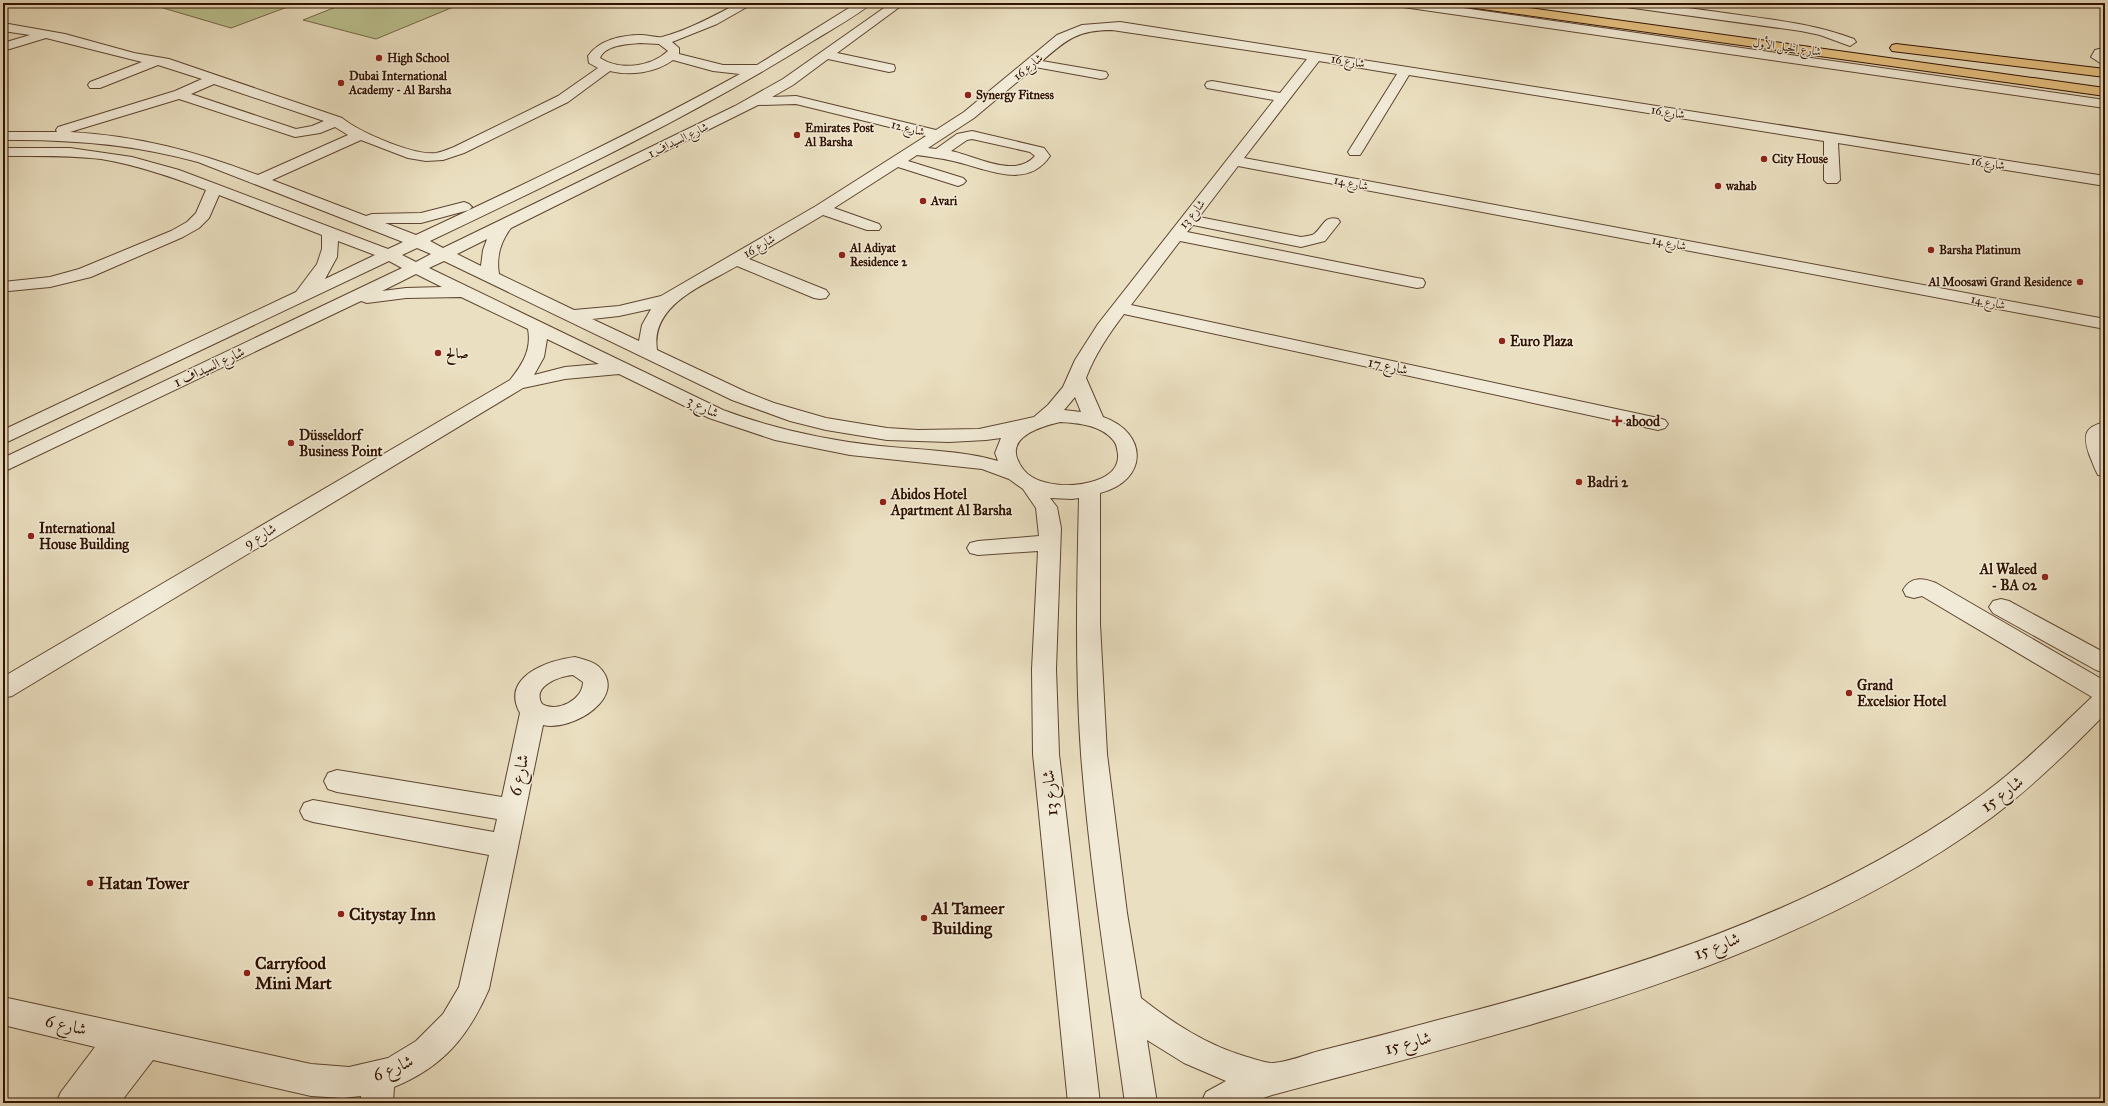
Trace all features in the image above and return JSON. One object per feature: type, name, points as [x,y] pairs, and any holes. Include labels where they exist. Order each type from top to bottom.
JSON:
[{"type":"main road","name":"شارع الخيل الأول","points":[[1468,3],[2105,92]]},
{"type":"main road","name":"شارع الخيل الأول","points":[[1622,7],[1866,44]]},
{"type":"main road","points":[[1562,15],[1610,34]]},
{"type":"main road","points":[[1881,46],[2105,73]]},
{"type":"main road","points":[[1902,75],[1961,72]]},
{"type":"street","points":[[662,41],[673,48],[674,52],[656,65],[630,69],[606,68],[594,60],[594,56],[605,46],[621,41],[640,39],[662,41],[713,21],[748,3]]},
{"type":"street","name":"شارع السيداف 1","points":[[3,466],[415,268],[429,247],[525,190],[719,91],[762,67],[865,3]]},
{"type":"street","name":"شارع السيداف 1","points":[[429,247],[505,224],[752,102],[788,82],[899,3]]},
{"type":"street","points":[[1403,3],[1610,34],[2105,104]]},
{"type":"street","name":"شارع 16","points":[[649,354],[647,345],[649,326],[659,308],[667,300],[818,212],[897,162],[980,106],[1069,33],[1079,29],[1120,26],[2105,181]]},
{"type":"street","points":[[3,28],[65,38],[133,57],[158,61],[337,121],[359,135],[416,157],[426,158],[449,154],[563,99],[606,68]]},
{"type":"street","points":[[3,47],[44,35]]},
{"type":"street","points":[[2105,53],[2099,53],[2097,57],[2105,62]]},
{"type":"street","points":[[828,55],[889,68]]},
{"type":"street","points":[[670,56],[731,70],[762,67]]},
{"type":"street","name":"شارع 13","points":[[1036,421],[1064,399],[1077,378],[1092,344],[1118,308],[1316,56]]},
{"type":"street","points":[[1036,60],[1101,71]]},
{"type":"street","points":[[95,85],[158,61]]},
{"type":"street","points":[[656,65],[710,80],[719,91]]},
{"type":"street","points":[[1355,152],[1406,70]]},
{"type":"street","points":[[33,135],[80,126],[181,94],[186,89],[214,79]]},
{"type":"street","name":"شارع 12","points":[[788,82],[809,102]]},
{"type":"street","points":[[1214,83],[1285,95]]},
{"type":"street","points":[[181,94],[295,133],[315,130],[337,121]]},
{"type":"street","name":"شارع 12","points":[[752,102],[782,99],[809,102],[938,135]]},
{"type":"street","points":[[3,136],[33,135],[104,139],[136,143],[189,155],[260,180],[429,247]]},
{"type":"street","points":[[260,180],[359,135]]},
{"type":"street","points":[[915,150],[937,155],[951,156],[1012,171],[1030,168],[1043,156],[1035,149],[972,135],[962,137],[937,155]]},
{"type":"street","points":[[1831,138],[1832,180]]},
{"type":"street","points":[[3,152],[70,152],[127,160],[152,166],[329,231],[393,257],[415,268]]},
{"type":"street","name":"شارع 14","points":[[1234,161],[2105,324]]},
{"type":"street","points":[[897,162],[958,181]]},
{"type":"street","points":[[214,364],[222,354],[235,344],[372,275],[393,257],[429,247],[545,188],[552,183],[562,171]]},
{"type":"street","points":[[6,289],[50,282],[85,273],[177,234],[192,225],[203,215],[214,189]]},
{"type":"street","points":[[352,217],[385,220],[420,218],[457,210],[500,193],[525,190]]},
{"type":"street","points":[[818,212],[868,230]]},
{"type":"street","points":[[1188,219],[1301,242],[1319,238],[1332,222]]},
{"type":"street","points":[[491,278],[488,260],[490,251],[505,224]]},
{"type":"street","points":[[295,300],[319,276],[326,264],[330,253],[331,242],[329,231]]},
{"type":"street","points":[[1175,235],[1417,283]]},
{"type":"street","name":"شارع 3","points":[[429,247],[569,316],[764,408],[835,425],[882,432],[948,436],[985,434],[1036,421]]},
{"type":"street","points":[[741,256],[790,272]]},
{"type":"street","points":[[741,256],[820,294]]},
{"type":"street","name":"شارع السيداف 1","points":[[3,438],[295,300],[393,257]]},
{"type":"street","name":"شارع 3","points":[[415,268],[716,414],[756,429],[784,437],[860,450],[968,460],[992,464],[1022,480]]},
{"type":"street","points":[[350,300],[406,293],[466,292]]},
{"type":"street","name":"شارع 16","points":[[569,316],[619,311],[667,300]]},
{"type":"street","name":"شارع 17","points":[[1118,308],[1658,424]]},
{"type":"street","points":[[517,384],[536,355],[539,345],[536,326]]},
{"type":"street","points":[[517,384],[565,373],[621,368]]},
{"type":"street","points":[[1077,378],[1094,420]]},
{"type":"street","name":"شارع 9","points":[[3,689],[517,384]]},
{"type":"street","points":[[1059,416],[1077,416],[1094,420],[1108,426],[1119,434],[1126,444],[1128,455],[1126,466],[1118,476],[1106,485],[1090,490],[1061,493],[1022,480],[1006,462],[1005,451],[1009,440],[1017,431],[1036,421],[1059,416]]},
{"type":"street","points":[[2105,428],[2095,434],[2095,442],[2105,470]]},
{"type":"street","name":"شارع 13","points":[[1022,480],[1040,496],[1047,512],[1050,528],[1044,669],[1046,754],[1084,1103]]},
{"type":"street","points":[[1090,490],[1088,624],[1094,754],[1113,913],[1141,1103]]},
{"type":"street","points":[[978,548],[1049,543]]},
{"type":"street","points":[[1914,590],[1920,586],[1928,589],[2105,693]]},
{"type":"street","points":[[2001,607],[2105,664]]},
{"type":"street","name":"شارع 15","points":[[1217,1103],[1242,1089],[1272,1079],[1499,1018],[1686,958],[1771,926],[1848,889],[1917,851],[1979,811],[2033,770],[2105,699]]},
{"type":"street","name":"شارع 6","points":[[3,1011],[311,1080],[353,1082],[378,1090],[405,1067],[429,1051],[449,1032],[465,1011],[474,989],[533,712]]},
{"type":"street","points":[[337,781],[512,810]]},
{"type":"street","points":[[313,810],[505,846]]},
{"type":"street","name":"شارع 15","points":[[1128,1007],[1153,1028],[1180,1045],[1209,1060],[1240,1071],[1272,1079]]},
{"type":"street","points":[[72,1103],[134,1040]]},
{"type":"street","points":[[100,1103],[134,1040]]},
{"type":"green space","points":[[146,3],[298,3],[231,28]]},
{"type":"green space","points":[[346,3],[463,3],[376,39],[303,20]]},
{"type":"place","name":"High School","points":[[379,58]]},
{"type":"place","name":"Dubai International Academy - Al Barsha","points":[[341,83]]},
{"type":"place","name":"Synergy Fitness","points":[[968,95]]},
{"type":"place","name":"Emirates Post Al Barsha","points":[[797,135]]},
{"type":"place","name":"City House","points":[[1764,159]]},
{"type":"place","name":"wahab","points":[[1718,186]]},
{"type":"place","name":"Avari","points":[[923,201]]},
{"type":"place","name":"Barsha Platinum","points":[[1931,250]]},
{"type":"place","name":"Al Adiyat Residence 2","points":[[842,255]]},
{"type":"place","name":"Al Moosawi Grand Residence","points":[[2080,282]]},
{"type":"place","name":"Euro Plaza","points":[[1502,341]]},
{"type":"place","name":"صالح","points":[[438,353]]},
{"type":"place","name":"abood","points":[[1617,421]]},
{"type":"place","name":"Düsseldorf Business Point","points":[[291,443]]},
{"type":"place","name":"Badri 2","points":[[1579,482]]},
{"type":"place","name":"Abidos Hotel Apartment Al Barsha","points":[[883,502]]},
{"type":"place","name":"International House Building","points":[[31,536]]},
{"type":"place","name":"Al Waleed - BA 02","points":[[2045,577]]},
{"type":"place","name":"Grand Excelsior Hotel","points":[[1849,693]]},
{"type":"place","name":"Hatan Tower","points":[[90,883]]},
{"type":"place","name":"Citystay Inn","points":[[341,914]]},
{"type":"place","name":"Al Tameer Building","points":[[924,918]]},
{"type":"place","name":"Carryfood Mini Mart","points":[[247,973]]}]
